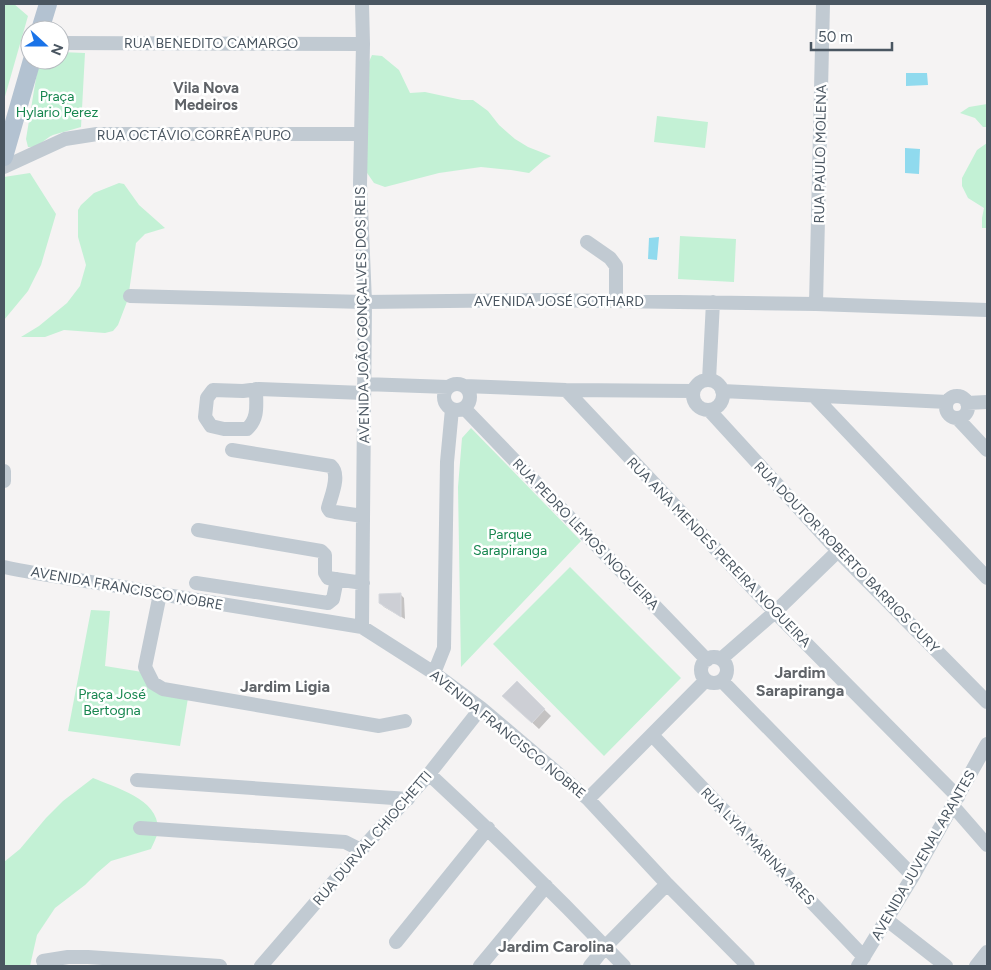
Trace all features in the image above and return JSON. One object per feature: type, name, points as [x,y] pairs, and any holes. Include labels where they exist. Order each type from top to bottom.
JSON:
[{"type":"main road","points":[[43,20],[48,4]]},
{"type":"main road","points":[[4,157],[29,70]]},
{"type":"street","name":"AVENIDA JOÃO GONÇALVES DOS REIS","points":[[362,4],[360,184],[364,302],[362,627]]},
{"type":"street","name":"RUA PAULO MOLENA","points":[[816,304],[824,4]]},
{"type":"street","name":"RUA BENEDITO CAMARGO","points":[[70,42],[363,44]]},
{"type":"street","name":"RUA OCTÁVIO CORRÊA PUPO","points":[[4,167],[65,139],[97,134],[361,134]]},
{"type":"street","points":[[587,242],[610,258],[616,266],[616,300]]},
{"type":"street","name":"AVENIDA JOSÉ GOTHARD","points":[[130,296],[364,302],[616,300],[987,310]]},
{"type":"street","points":[[709,380],[712,302]]},
{"type":"street","points":[[709,380],[717,383],[722,391],[721,401],[709,410],[696,404],[693,396],[693,391],[699,383],[709,380]]},
{"type":"street","points":[[256,389],[448,387],[456,384],[464,386],[566,390],[693,391]]},
{"type":"street","points":[[434,673],[444,648],[447,462],[458,408],[469,401],[470,396],[467,388],[464,386]]},
{"type":"street","points":[[448,387],[445,391],[445,403],[458,408]]},
{"type":"street","name":"RUA ANA MENDES PEREIRA NOGUEIRA","points":[[566,390],[955,802],[987,844]]},
{"type":"street","points":[[722,391],[947,402]]},
{"type":"street","points":[[814,396],[987,578]]},
{"type":"street","points":[[960,396],[967,403],[965,415],[958,418],[952,417],[946,409],[947,402],[952,397],[960,396]]},
{"type":"street","points":[[967,403],[987,402]]},
{"type":"street","name":"RUA PEDRO LEMOS NOGUEIRA","points":[[458,408],[707,660]]},
{"type":"street","name":"RUA DOUTOR ROBERTO BARRIOS CURY","points":[[709,410],[838,551],[987,702]]},
{"type":"street","points":[[958,418],[987,450]]},
{"type":"street","points":[[232,450],[332,466],[337,476],[328,508],[334,512],[363,516]]},
{"type":"street","points":[[4,471],[4,481]]},
{"type":"street","points":[[198,530],[321,552],[325,555],[325,573],[328,578],[363,583]]},
{"type":"street","points":[[721,659],[775,612],[838,551]]},
{"type":"street","name":"AVENIDA FRANCISCO NOBRE","points":[[4,567],[362,627],[434,673],[480,708],[588,799],[667,884],[748,966]]},
{"type":"street","points":[[196,583],[328,603],[333,599],[337,579]]},
{"type":"street","points":[[160,594],[146,667],[153,683],[163,689],[379,726],[405,721]]},
{"type":"street","points":[[713,657],[721,659],[725,662],[728,670],[722,681],[714,683],[706,680],[701,669],[703,665],[713,657]]},
{"type":"street","points":[[588,799],[706,680]]},
{"type":"street","points":[[722,681],[914,876]]},
{"type":"street","name":"RUA DURVAL CHIOCHETTI","points":[[262,966],[429,774],[480,708]]},
{"type":"street","name":"RUA LYIA MARINA ARES","points":[[652,734],[861,961]]},
{"type":"street","name":"AVENIDA JUVENAL ARANTES","points":[[861,961],[914,876],[987,744]]},
{"type":"street","points":[[429,774],[488,828],[624,966]]},
{"type":"street","points":[[137,780],[408,798]]},
{"type":"street","points":[[140,828],[345,842],[361,850]]},
{"type":"street","points":[[396,942],[488,828]]},
{"type":"street","points":[[590,966],[667,884]]},
{"type":"street","points":[[480,966],[546,886]]},
{"type":"street","points":[[887,920],[946,966]]},
{"type":"street","points":[[976,966],[987,952]]},
{"type":"street","points":[[43,961],[68,957],[88,957],[220,966]]},
{"type":"green space","points":[[4,4],[14,4],[28,16],[27,20],[20,20],[20,44],[4,100]]},
{"type":"green space","name":"Praça Hylario Perez","points":[[70,52],[85,53],[81,127],[53,135],[32,147],[28,147],[26,139],[37,70],[70,70]]},
{"type":"green space","points":[[372,55],[382,56],[399,70],[410,93],[425,92],[462,100],[473,100],[488,111],[499,125],[515,139],[528,147],[551,156],[529,173],[481,167],[439,173],[385,187],[374,183],[365,170],[368,64]]},
{"type":"green space","points":[[987,104],[987,127],[983,127],[975,118],[960,113],[969,107]]},
{"type":"green space","points":[[657,116],[708,122],[705,148],[654,142]]},
{"type":"green space","points":[[987,143],[987,228],[982,228],[984,208],[968,198],[962,186],[962,178],[977,150]]},
{"type":"green space","points":[[30,173],[56,214],[41,265],[28,291],[4,320],[4,177]]},
{"type":"green space","points":[[119,183],[124,184],[139,205],[165,228],[145,234],[136,243],[128,299],[118,325],[113,331],[105,333],[64,330],[45,337],[21,337],[39,326],[67,303],[80,286],[86,265],[78,237],[78,210],[94,193]]},
{"type":"green space","points":[[680,236],[736,239],[734,282],[678,279]]},
{"type":"green space","name":"Parque Sarapiranga","points":[[471,428],[581,541],[461,667],[458,487],[462,438]]},
{"type":"green space","points":[[570,567],[681,678],[604,756],[493,644]]},
{"type":"green space","name":"Praça José Bertogna","points":[[91,610],[110,611],[105,666],[142,672],[188,698],[180,746],[68,731]]},
{"type":"green space","points":[[93,778],[135,796],[152,811],[157,820],[158,831],[151,849],[111,861],[85,885],[55,908],[37,935],[30,966],[4,966],[4,862],[20,849],[63,801]]},
{"type":"water","points":[[906,73],[927,73],[928,85],[906,86]]},
{"type":"water","points":[[905,148],[920,149],[919,174],[905,173]]},
{"type":"water","points":[[659,237],[657,260],[648,259],[649,238]]},
{"type":"building","points":[[401,593],[401,617],[379,603],[379,594]]},
{"type":"building","points":[[517,681],[545,709],[532,723],[502,696]]},
{"type":"district","name":"Vila Nova Medeiros","points":[[206,96]]},
{"type":"district","name":"Jardim Sarapiranga","points":[[800,681]]},
{"type":"district","name":"Jardim Ligia","points":[[285,686]]},
{"type":"district","name":"Jardim Carolina","points":[[556,946]]}]
